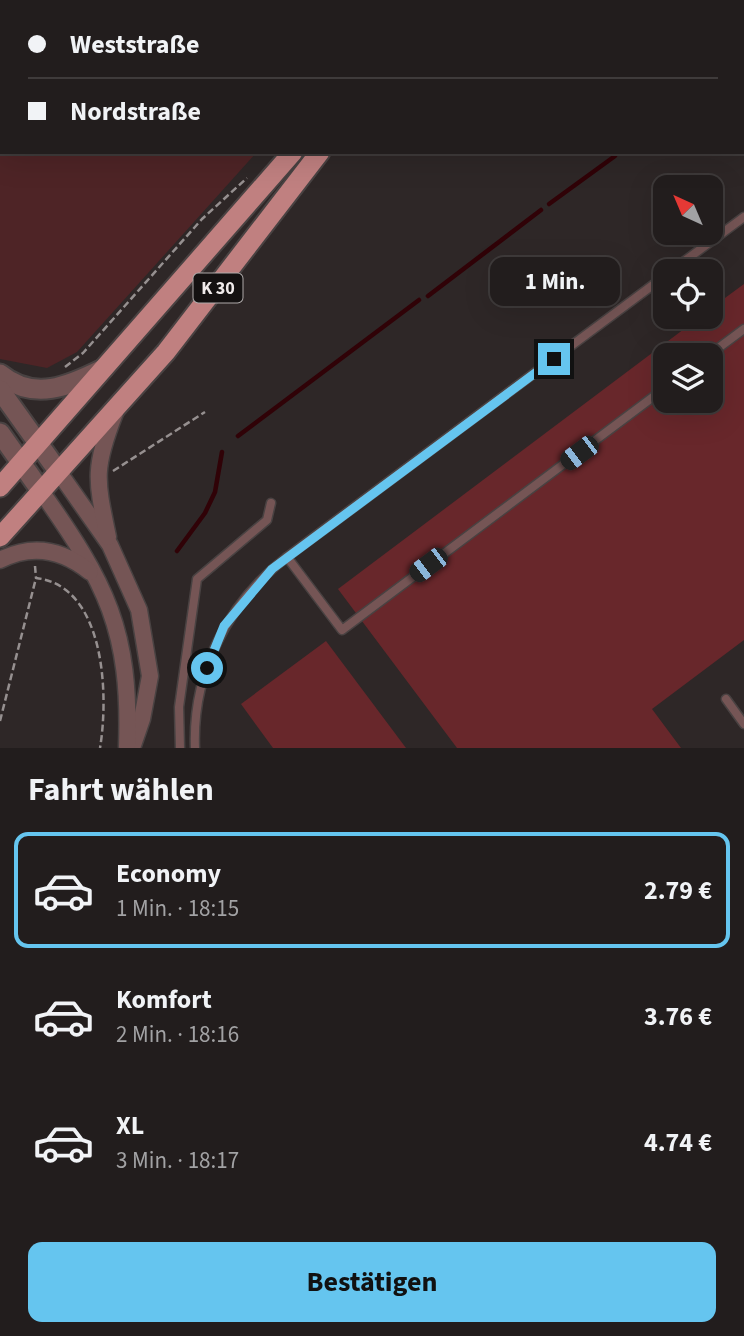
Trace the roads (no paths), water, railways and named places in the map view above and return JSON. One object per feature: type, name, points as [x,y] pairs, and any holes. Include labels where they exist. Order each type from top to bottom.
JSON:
[{"type":"main road","name":"K 30","points":[[0,487],[291,154]]},
{"type":"main road","name":"K 30","points":[[0,537],[116,410],[216,290],[258,229],[318,154]]},
{"type":"street","points":[[0,374],[30,389],[49,390],[76,382],[104,369]]},
{"type":"street","points":[[0,390],[110,545],[139,610],[150,676],[142,719],[129,748]]},
{"type":"street","points":[[110,545],[96,481],[102,447],[116,410]]},
{"type":"street","points":[[0,433],[74,537],[111,608],[125,665],[129,748]]},
{"type":"street","points":[[0,560],[16,552],[57,551],[71,556],[97,578]]},
{"type":"lane","points":[[687,259],[744,217]]},
{"type":"lane","points":[[195,748],[194,731],[203,683],[224,626],[253,588],[287,557],[653,285]]},
{"type":"lane","points":[[723,345],[744,329]]},
{"type":"lane","points":[[287,557],[342,630],[653,397]]},
{"type":"lane","points":[[180,748],[179,707],[197,579],[267,520],[271,503]]},
{"type":"lane","points":[[726,699],[744,724]]},
{"type":"waterway","points":[[549,204],[615,156]]},
{"type":"waterway","points":[[428,296],[541,210]]},
{"type":"waterway","points":[[238,436],[419,300]]},
{"type":"waterway","points":[[177,551],[205,513],[215,492],[222,452]]}]
